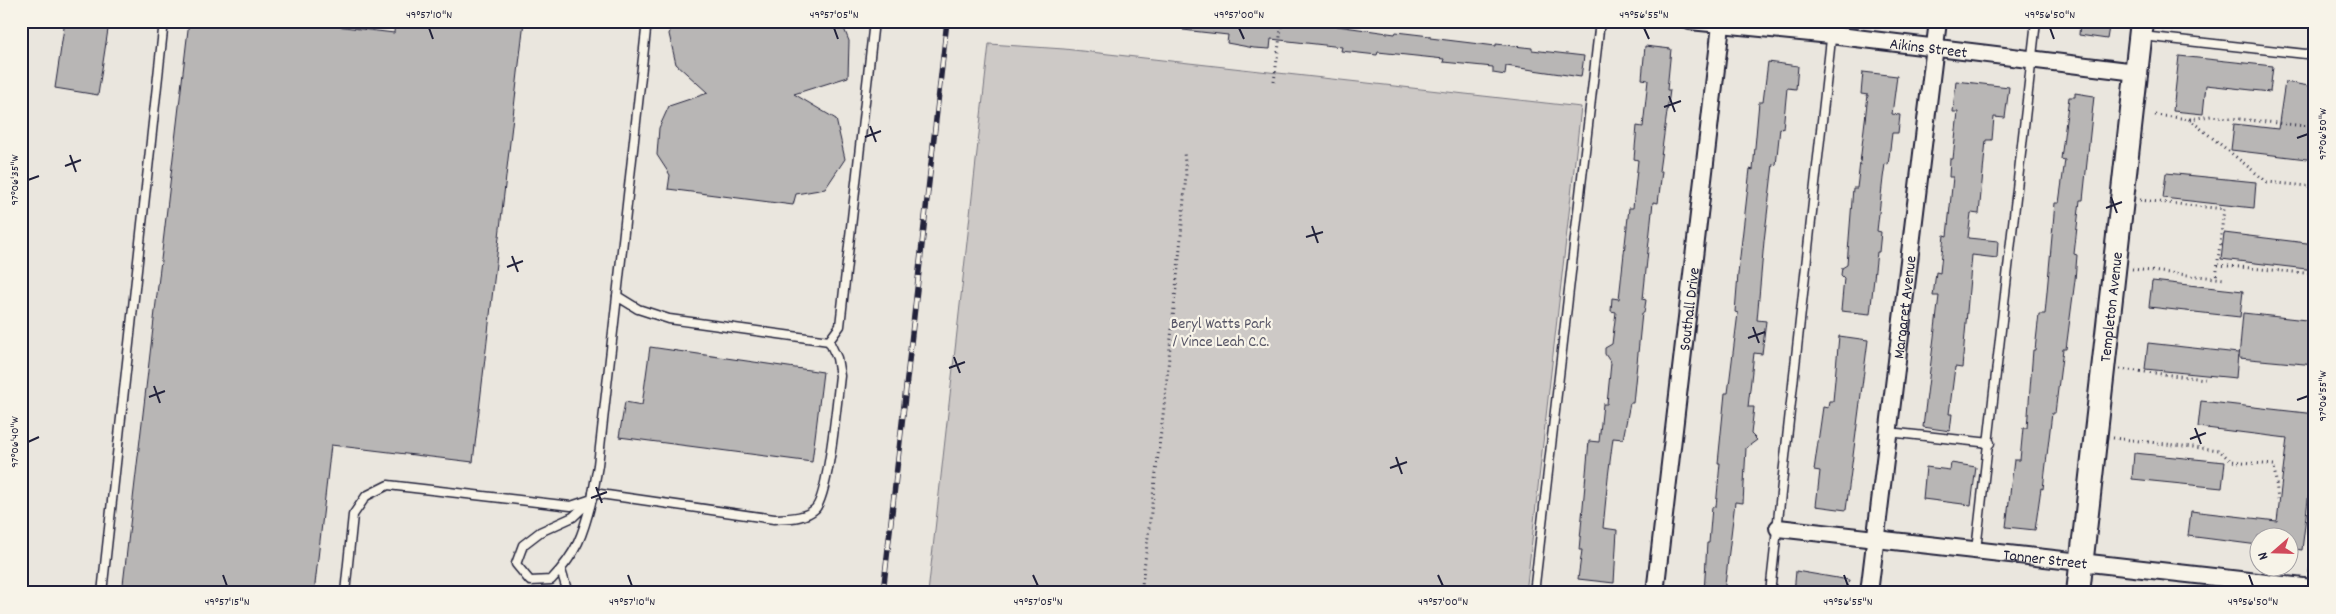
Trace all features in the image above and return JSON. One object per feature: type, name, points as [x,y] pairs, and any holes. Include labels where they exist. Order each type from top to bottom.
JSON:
[{"type":"street","name":"Aikins Street","points":[[1690,21],[1721,25],[1832,28],[1935,48],[2136,72]]},
{"type":"street","name":"Margaret Avenue","points":[[1869,593],[1938,21]]},
{"type":"street","name":"Southall Drive","points":[[1655,593],[1721,25]]},
{"type":"street","name":"Templeton Avenue","points":[[2078,593],[2141,29]]},
{"type":"street","name":"Tanner Street","points":[[1778,528],[2081,562],[2313,585]]},
{"type":"lane","points":[[102,593],[164,21]]},
{"type":"lane","points":[[592,496],[573,518],[540,532],[523,545],[516,564],[530,581],[551,580],[569,560],[584,530],[592,496],[648,21]]},
{"type":"lane","points":[[829,341],[840,326],[874,21]]},
{"type":"lane","points":[[1534,593],[1600,21]]},
{"type":"lane","points":[[1976,550],[1990,443],[2036,21]]},
{"type":"lane","points":[[1770,593],[1832,28]]},
{"type":"lane","points":[[2141,29],[2315,54]]},
{"type":"lane","points":[[617,296],[638,309],[669,319],[829,341]]},
{"type":"lane","points":[[345,593],[353,515],[366,496],[388,485],[571,506],[592,496],[774,519],[799,517],[816,508],[824,489],[840,376],[837,358],[829,341]]},
{"type":"lane","points":[[1888,432],[1990,443]]},
{"type":"lane","points":[[2313,585],[2315,564]]},
{"type":"lane","points":[[560,570],[568,593]]},
{"type":"path","points":[[1274,82],[1282,21]]},
{"type":"path","points":[[2156,115],[2188,119],[2211,116],[2315,127]]},
{"type":"path","points":[[2188,119],[2267,182],[2308,186]]},
{"type":"path","points":[[1141,593],[1164,407],[1179,258],[1186,174],[1184,152]]},
{"type":"path","points":[[2122,198],[2224,209],[2216,278]]},
{"type":"path","points":[[2218,265],[2315,274]]},
{"type":"path","points":[[2114,267],[2225,279]]},
{"type":"path","points":[[2102,368],[2204,379]]},
{"type":"path","points":[[2095,436],[2219,450],[2231,461],[2274,465],[2278,499]]},
{"type":"green space","name":"Beryl Watts Park / Vince Leah C.C.","points":[[989,44],[1064,49],[1581,107],[1526,593],[928,593]]},
{"type":"building","points":[[65,21],[109,23],[98,95],[55,88]]},
{"type":"building","points":[[189,21],[294,21],[394,33],[395,21],[524,21],[473,462],[331,445],[314,593],[122,593]]},
{"type":"building","points":[[674,21],[841,21],[849,41],[848,77],[794,94],[836,119],[845,159],[825,189],[796,194],[793,205],[668,189],[670,175],[657,155],[659,128],[669,106],[708,93],[676,64],[669,34]]},
{"type":"building","points":[[1184,21],[1301,21],[1395,34],[1396,32],[1430,36],[1430,38],[1496,46],[1496,44],[1532,48],[1532,50],[1584,56],[1581,77],[1506,66],[1505,75],[1493,73],[1493,67],[1443,62],[1444,59],[1378,52],[1377,55],[1341,51],[1342,47],[1271,39],[1270,49],[1254,48],[1227,43],[1228,35],[1183,30]]},
{"type":"building","points":[[2080,21],[2110,21],[2107,39],[2079,35]]},
{"type":"building","points":[[1645,46],[1671,49],[1667,90],[1670,90],[1659,171],[1662,171],[1658,203],[1653,202],[1643,299],[1646,300],[1644,313],[1642,313],[1633,403],[1630,403],[1623,439],[1613,438],[1608,477],[1603,528],[1617,530],[1614,583],[1578,579],[1582,550],[1579,550],[1589,441],[1599,442],[1603,404],[1607,404],[1611,363],[1605,354],[1605,348],[1612,344],[1616,312],[1611,311],[1612,298],[1619,299],[1629,208],[1633,208],[1638,160],[1634,159],[1637,126],[1643,127],[1648,80],[1642,79]]},
{"type":"building","points":[[2179,56],[2273,66],[2270,92],[2206,85],[2203,114],[2173,111]]},
{"type":"building","points":[[1768,62],[1798,66],[1796,89],[1787,88],[1783,129],[1780,128],[1776,165],[1773,164],[1764,241],[1757,320],[1766,321],[1762,354],[1754,353],[1748,407],[1754,407],[1751,434],[1757,440],[1746,448],[1743,503],[1735,502],[1724,593],[1704,593],[1707,543],[1709,543],[1712,507],[1716,507],[1725,393],[1728,393],[1738,313],[1735,312],[1738,274],[1750,169],[1753,170],[1759,102],[1763,102]]},
{"type":"building","points":[[1863,72],[1897,76],[1892,114],[1900,115],[1898,133],[1892,133],[1888,165],[1885,164],[1877,231],[1881,232],[1879,252],[1877,252],[1870,314],[1841,311],[1844,278],[1841,275],[1842,268],[1847,265],[1853,188],[1857,188],[1868,95],[1861,94]]},
{"type":"building","points":[[1956,81],[2009,87],[2005,118],[1994,117],[1992,140],[1986,140],[1979,214],[1971,213],[1968,238],[1998,241],[1997,258],[1972,255],[1962,368],[1955,367],[1949,414],[1952,414],[1950,431],[1923,427],[1939,296],[1933,296],[1936,272],[1940,273],[1944,235],[1947,236],[1953,177],[1949,177],[1958,112],[1953,112]]},
{"type":"building","points":[[2285,82],[2315,87],[2315,160],[2231,150],[2234,124],[2278,129]]},
{"type":"building","points":[[2075,93],[2094,96],[2083,200],[2080,200],[2074,254],[2077,255],[2075,280],[2066,349],[2063,349],[2055,413],[2052,413],[2043,489],[2041,488],[2035,530],[2006,527],[2014,460],[2020,460],[2023,428],[2027,428],[2033,350],[2035,350],[2039,314],[2045,314],[2055,203],[2059,203],[2065,160],[2061,159],[2069,97],[2075,97]]},
{"type":"building","points":[[2166,173],[2256,182],[2254,208],[2163,198]]},
{"type":"building","points":[[2224,233],[2315,244],[2315,270],[2221,259]]},
{"type":"building","points":[[2152,281],[2243,291],[2240,317],[2149,307]]},
{"type":"building","points":[[2243,313],[2315,321],[2315,365],[2239,358]]},
{"type":"building","points":[[1839,336],[1868,340],[1846,510],[1816,506],[1820,471],[1814,470],[1823,407],[1828,408],[1829,401],[1833,401]]},
{"type":"building","points":[[2148,343],[2238,353],[2236,378],[2145,369]]},
{"type":"building","points":[[650,347],[823,372],[812,462],[619,437],[625,402],[642,405]]},
{"type":"building","points":[[2201,401],[2315,414],[2315,441],[2302,550],[2298,549],[2298,526],[2248,526],[2248,544],[2188,536],[2191,511],[2277,521],[2287,438],[2198,427]]},
{"type":"building","points":[[2134,453],[2225,462],[2222,488],[2132,479]]},
{"type":"building","points":[[1951,463],[1976,467],[1971,505],[1923,499],[1926,467],[1950,470]]},
{"type":"building","points":[[1796,571],[1849,580],[1847,593],[1794,593]]},
{"type":"railway","points":[[883,593],[947,21]]}]
